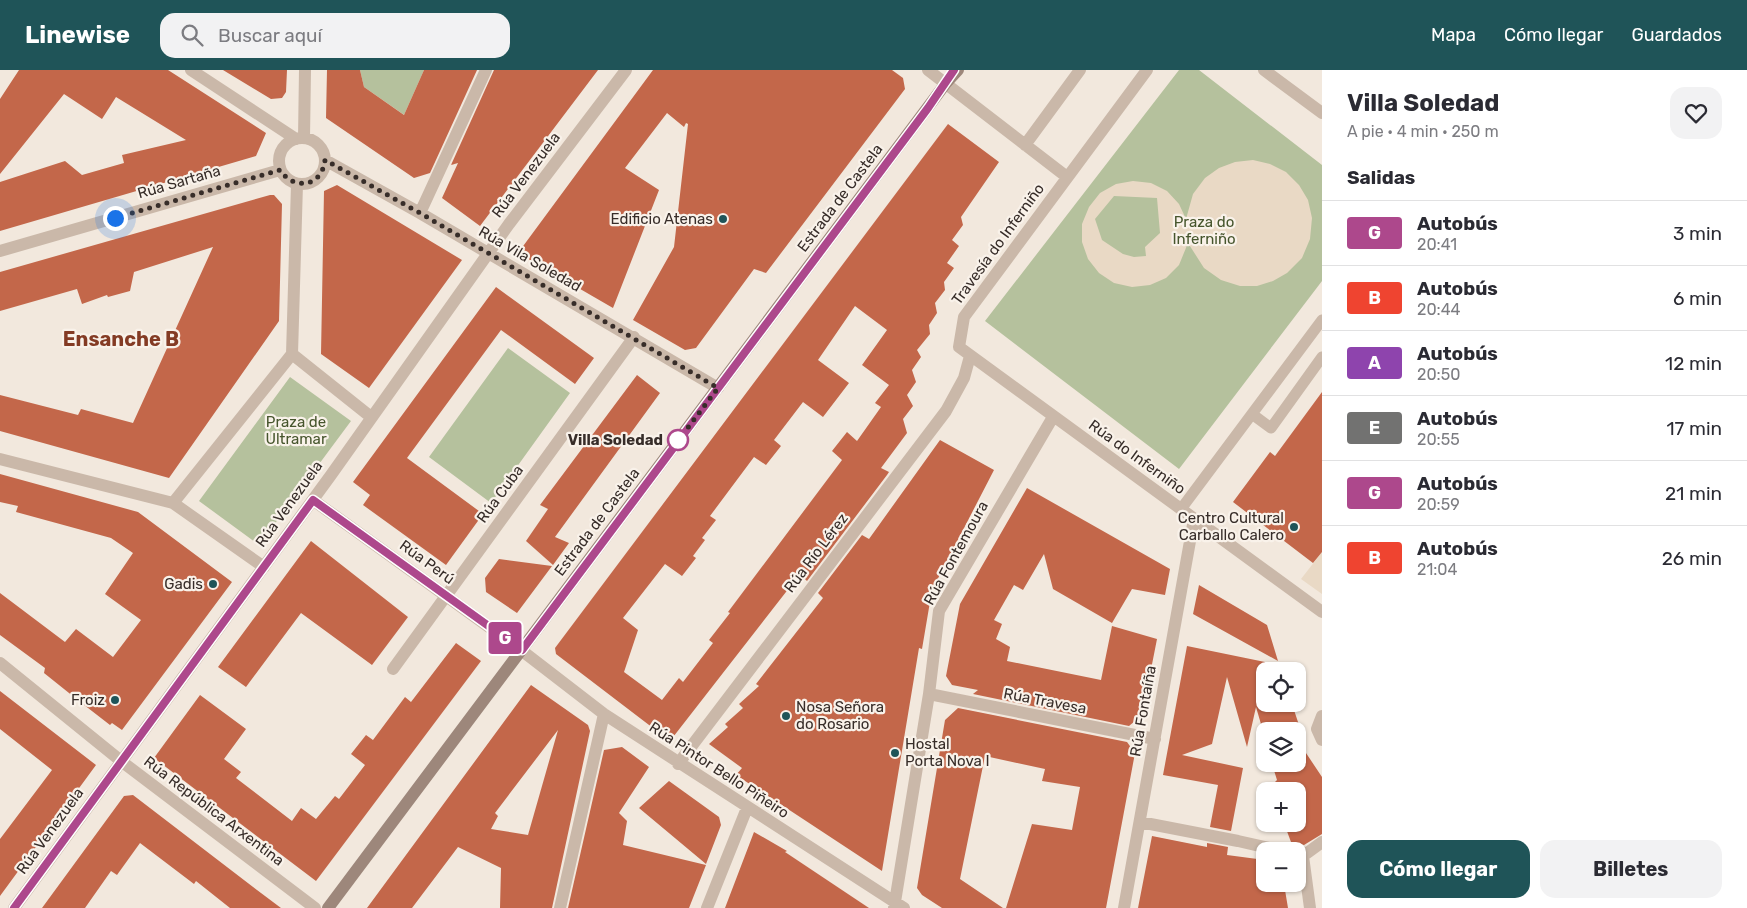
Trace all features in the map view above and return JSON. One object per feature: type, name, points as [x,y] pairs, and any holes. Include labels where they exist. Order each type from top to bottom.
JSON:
[{"type":"main road","name":"Estrada de Castela","points":[[328,908],[954,70]]},
{"type":"main road","name":"Estrada de Castela","points":[[946,83],[958,70]]},
{"type":"street","points":[[191,70],[300,138],[311,140],[321,148],[325,160],[324,168],[317,179],[304,184],[290,181],[280,170],[280,154],[289,142],[300,138]]},
{"type":"street","points":[[300,138],[305,70]]},
{"type":"street","points":[[420,213],[486,70]]},
{"type":"street","name":"Rúa Venezuela","points":[[14,908],[313,500],[488,253],[626,70]]},
{"type":"street","name":"Travesía do Inferniño","points":[[928,70],[1067,177]]},
{"type":"street","points":[[1025,145],[1080,70]]},
{"type":"street","name":"Travesía do Inferniño","points":[[970,356],[959,348],[964,318],[1147,70]]},
{"type":"street","points":[[1264,70],[1322,113]]},
{"type":"street","name":"Rúa Vila Soledad","points":[[325,160],[634,337],[718,388]]},
{"type":"street","name":"Rúa Sartaña","points":[[0,251],[280,170]]},
{"type":"street","points":[[173,503],[292,354],[297,184]]},
{"type":"street","name":"Rúa Cuba","points":[[393,669],[634,337]]},
{"type":"street","points":[[292,354],[371,417]]},
{"type":"street","points":[[970,356],[1053,416]]},
{"type":"street","name":"Rúa Río Lérez","points":[[678,764],[946,410],[964,378],[970,356]]},
{"type":"street","name":"Rúa do Inferniño","points":[[1053,416],[1322,612]]},
{"type":"street","name":"Rúa Fontemoura","points":[[898,906],[929,694],[939,611],[1053,416]]},
{"type":"street","points":[[0,459],[173,503],[264,567]]},
{"type":"street","name":"Rúa Perú","points":[[313,500],[522,650]]},
{"type":"street","name":"Rúa Fontaíña","points":[[1124,908],[1194,519]]},
{"type":"street","name":"Rúa Pintor Bello Piñeiro","points":[[522,650],[604,714],[898,906]]},
{"type":"street","name":"Rúa República Arxentina","points":[[0,664],[121,761],[315,908]]},
{"type":"street","name":"Rúa Travesa","points":[[929,694],[1155,739]]},
{"type":"street","points":[[560,908],[604,714]]},
{"type":"street","points":[[1322,716],[1317,729],[1322,740]]},
{"type":"street","points":[[707,908],[748,808]]},
{"type":"street","points":[[1140,822],[1256,844]]},
{"type":"street","points":[[1306,852],[1322,842]]},
{"type":"street","points":[[1306,887],[1310,908]]},
{"type":"lane","points":[[1181,509],[1322,320]]},
{"type":"lane","points":[[1252,414],[1271,428],[1322,357]]},
{"type":"green space","points":[[360,70],[424,70],[404,115],[364,87]]},
{"type":"green space","name":"Praza do Inferniño","points":[[1179,70],[1199,70],[1322,165],[1322,281],[1179,469],[985,321]]},
{"type":"green space","points":[[508,348],[570,393],[491,503],[429,457]]},
{"type":"green space","name":"Praza de Ultramar","points":[[290,377],[351,421],[259,545],[199,501]]},
{"type":"shaded area","points":[[1253,160],[1270,164],[1286,172],[1299,185],[1308,200],[1312,218],[1310,239],[1302,258],[1287,273],[1273,281],[1257,286],[1240,286],[1221,280],[1204,268],[1188,243],[1179,265],[1166,278],[1150,285],[1132,287],[1114,283],[1099,273],[1088,259],[1082,242],[1082,224],[1089,207],[1100,193],[1116,184],[1133,181],[1151,183],[1167,191],[1179,204],[1186,219],[1193,194],[1205,178],[1219,168],[1235,162]],"holes":[[[1114,196],[1157,198],[1160,233],[1145,247],[1146,256],[1134,257],[1123,254],[1102,240],[1095,219]]]},
{"type":"shaded area","points":[[1322,552],[1322,594],[1301,579]]},
{"type":"building","points":[[19,70],[168,70],[266,133],[256,156],[0,231],[0,182],[65,161],[82,175],[124,163],[122,155],[186,140],[116,97],[102,119],[64,94],[0,174],[0,99]]},
{"type":"building","points":[[223,70],[287,70],[286,92],[282,98],[271,99]]},
{"type":"building","points":[[327,70],[360,70],[364,87],[404,115],[424,70],[477,70],[430,173],[414,178],[326,118]]},
{"type":"building","points":[[494,70],[598,70],[480,226],[442,198],[458,163],[451,165]]},
{"type":"building","points":[[653,70],[892,70],[903,78],[905,89],[766,273],[754,269],[696,348],[685,350],[633,320],[674,247],[688,124],[686,123],[684,127],[667,113],[625,168],[659,190],[613,308],[518,253]]},
{"type":"building","points":[[948,124],[999,162],[961,217],[963,225],[952,240],[959,246],[947,263],[954,268],[944,282],[945,290],[935,303],[937,313],[929,325],[930,334],[917,350],[921,357],[912,370],[916,382],[907,395],[913,406],[903,419],[907,433],[881,468],[889,472],[807,581],[800,574],[670,741],[556,654],[555,648]],"holes":[[[855,306],[887,330],[862,365],[889,385],[875,403],[881,407],[857,441],[847,432],[832,451],[842,460],[728,612],[730,613],[709,640],[713,643],[683,682],[679,678],[662,700],[624,672],[638,630],[623,618],[665,564],[682,576],[696,558],[693,556],[705,540],[702,538],[716,520],[710,516],[754,457],[766,465],[781,446],[774,440],[803,402],[823,417],[849,383],[818,360]]]},
{"type":"building","points":[[337,185],[462,260],[369,388],[321,354],[324,191]]},
{"type":"building","points":[[274,195],[282,204],[279,321],[169,478],[0,431],[0,395],[78,415],[81,409],[133,423],[213,247],[134,272],[130,291],[108,297],[107,295],[82,304],[77,289],[0,311],[0,272]]},
{"type":"building","points":[[496,287],[594,358],[575,384],[501,330],[407,458],[483,514],[446,565],[363,505],[370,495],[353,482]]},
{"type":"building","points":[[637,375],[660,393],[555,537],[569,543],[553,565],[526,541],[548,509],[540,505]]},
{"type":"building","name":"Centro Cultural Carballo Calero","points":[[1322,392],[1322,552],[1313,563],[1233,502],[1270,452],[1275,456]]},
{"type":"building","points":[[940,440],[994,470],[932,590],[922,649],[919,648],[882,871],[736,775],[742,768],[709,744],[728,727],[725,724],[743,708],[739,704],[759,686],[756,684],[823,598],[818,593],[862,535],[869,539]]},
{"type":"building","points":[[0,474],[138,512],[232,582],[122,730],[112,723],[110,725],[79,701],[44,673],[45,668],[0,635],[0,593],[65,642],[76,629],[113,657],[141,620],[105,594],[133,553],[111,538],[16,512],[18,506],[0,502]]},
{"type":"building","points":[[1027,488],[1170,569],[1165,595],[1132,589],[1112,623],[1053,589],[1044,554],[1023,590],[1014,585],[994,620],[1002,624],[996,639],[1010,647],[1007,661],[1101,680],[1112,626],[1157,639],[1142,715],[1129,726],[973,694],[978,690],[952,685],[946,676],[960,604]]},
{"type":"building","points":[[311,541],[408,617],[372,665],[301,613],[246,687],[218,667]]},
{"type":"building","points":[[499,559],[552,566],[517,613],[486,592],[485,578]]},
{"type":"building","points":[[1199,585],[1267,625],[1278,661],[1193,614]]},
{"type":"building","points":[[456,643],[481,661],[316,881],[154,758],[200,695],[246,729],[224,759],[241,772],[236,778],[292,821],[301,808],[316,819],[335,796],[339,799],[365,765],[351,754],[366,735],[373,740],[405,697],[411,702]]},
{"type":"building","points":[[1187,646],[1265,662],[1256,662],[1256,707],[1247,747],[1227,677],[1212,744],[1182,755],[1243,768],[1231,831],[1210,827],[1218,785],[1163,775]]},
{"type":"building","points":[[531,685],[588,725],[590,731],[552,908],[500,908],[501,868],[458,847],[412,908],[367,908]],"holes":[[[558,730],[528,835],[491,829],[498,816],[495,813]]]},
{"type":"building","points":[[0,691],[96,765],[0,896],[0,839],[52,770],[0,729]]},
{"type":"building","points":[[958,708],[1127,742],[1135,753],[1106,908],[1006,908],[1032,824],[1072,830],[1080,787],[1042,781],[1045,769],[985,756],[960,879],[1003,908],[942,908],[922,895],[917,888],[945,720]]},
{"type":"building","points":[[1257,712],[1295,712],[1298,722],[1260,722]]},
{"type":"building","points":[[622,747],[649,767],[619,813],[627,821],[623,845],[706,865],[689,908],[568,908],[604,750]]},
{"type":"building","points":[[1306,753],[1322,777],[1322,834],[1306,844],[1306,842],[1291,842],[1287,832],[1306,832],[1306,782],[1275,782],[1277,780],[1274,772],[1306,772]]},
{"type":"building","points":[[669,781],[719,817],[721,825],[706,864],[639,808]]},
{"type":"building","points":[[133,795],[281,908],[230,908],[196,881],[194,884],[140,843],[117,875],[111,871],[85,908],[42,908],[124,796]]},
{"type":"building","points":[[754,832],[787,851],[785,852],[869,908],[725,908]]},
{"type":"building","points":[[1152,836],[1207,847],[1207,843],[1228,847],[1227,855],[1256,859],[1256,892],[1285,892],[1288,908],[1138,908]]},
{"type":"bus line","name":"G","points":[[14,908],[313,500],[522,650],[928,108],[954,70]]},
{"type":"place","name":"Edificio Atenas","points":[[723,219]]},
{"type":"place","name":"Villa Soledad","points":[[678,440]]},
{"type":"place","name":"Centro Cultural Carballo Calero","points":[[1294,527]]},
{"type":"place","name":"Gadis","points":[[213,584]]},
{"type":"place","name":"Froiz","points":[[115,700]]},
{"type":"place","name":"Nosa Señora do Rosario","points":[[786,716]]},
{"type":"place","name":"Hostal Porta Nova I","points":[[895,753]]},
{"type":"district","name":"Ensanche B","points":[[121,339]]},
{"type":"route","points":[[115,218],[280,170],[290,181],[304,184],[317,179],[322,174],[325,160],[634,337],[718,388],[674,446],[678,440]]}]
